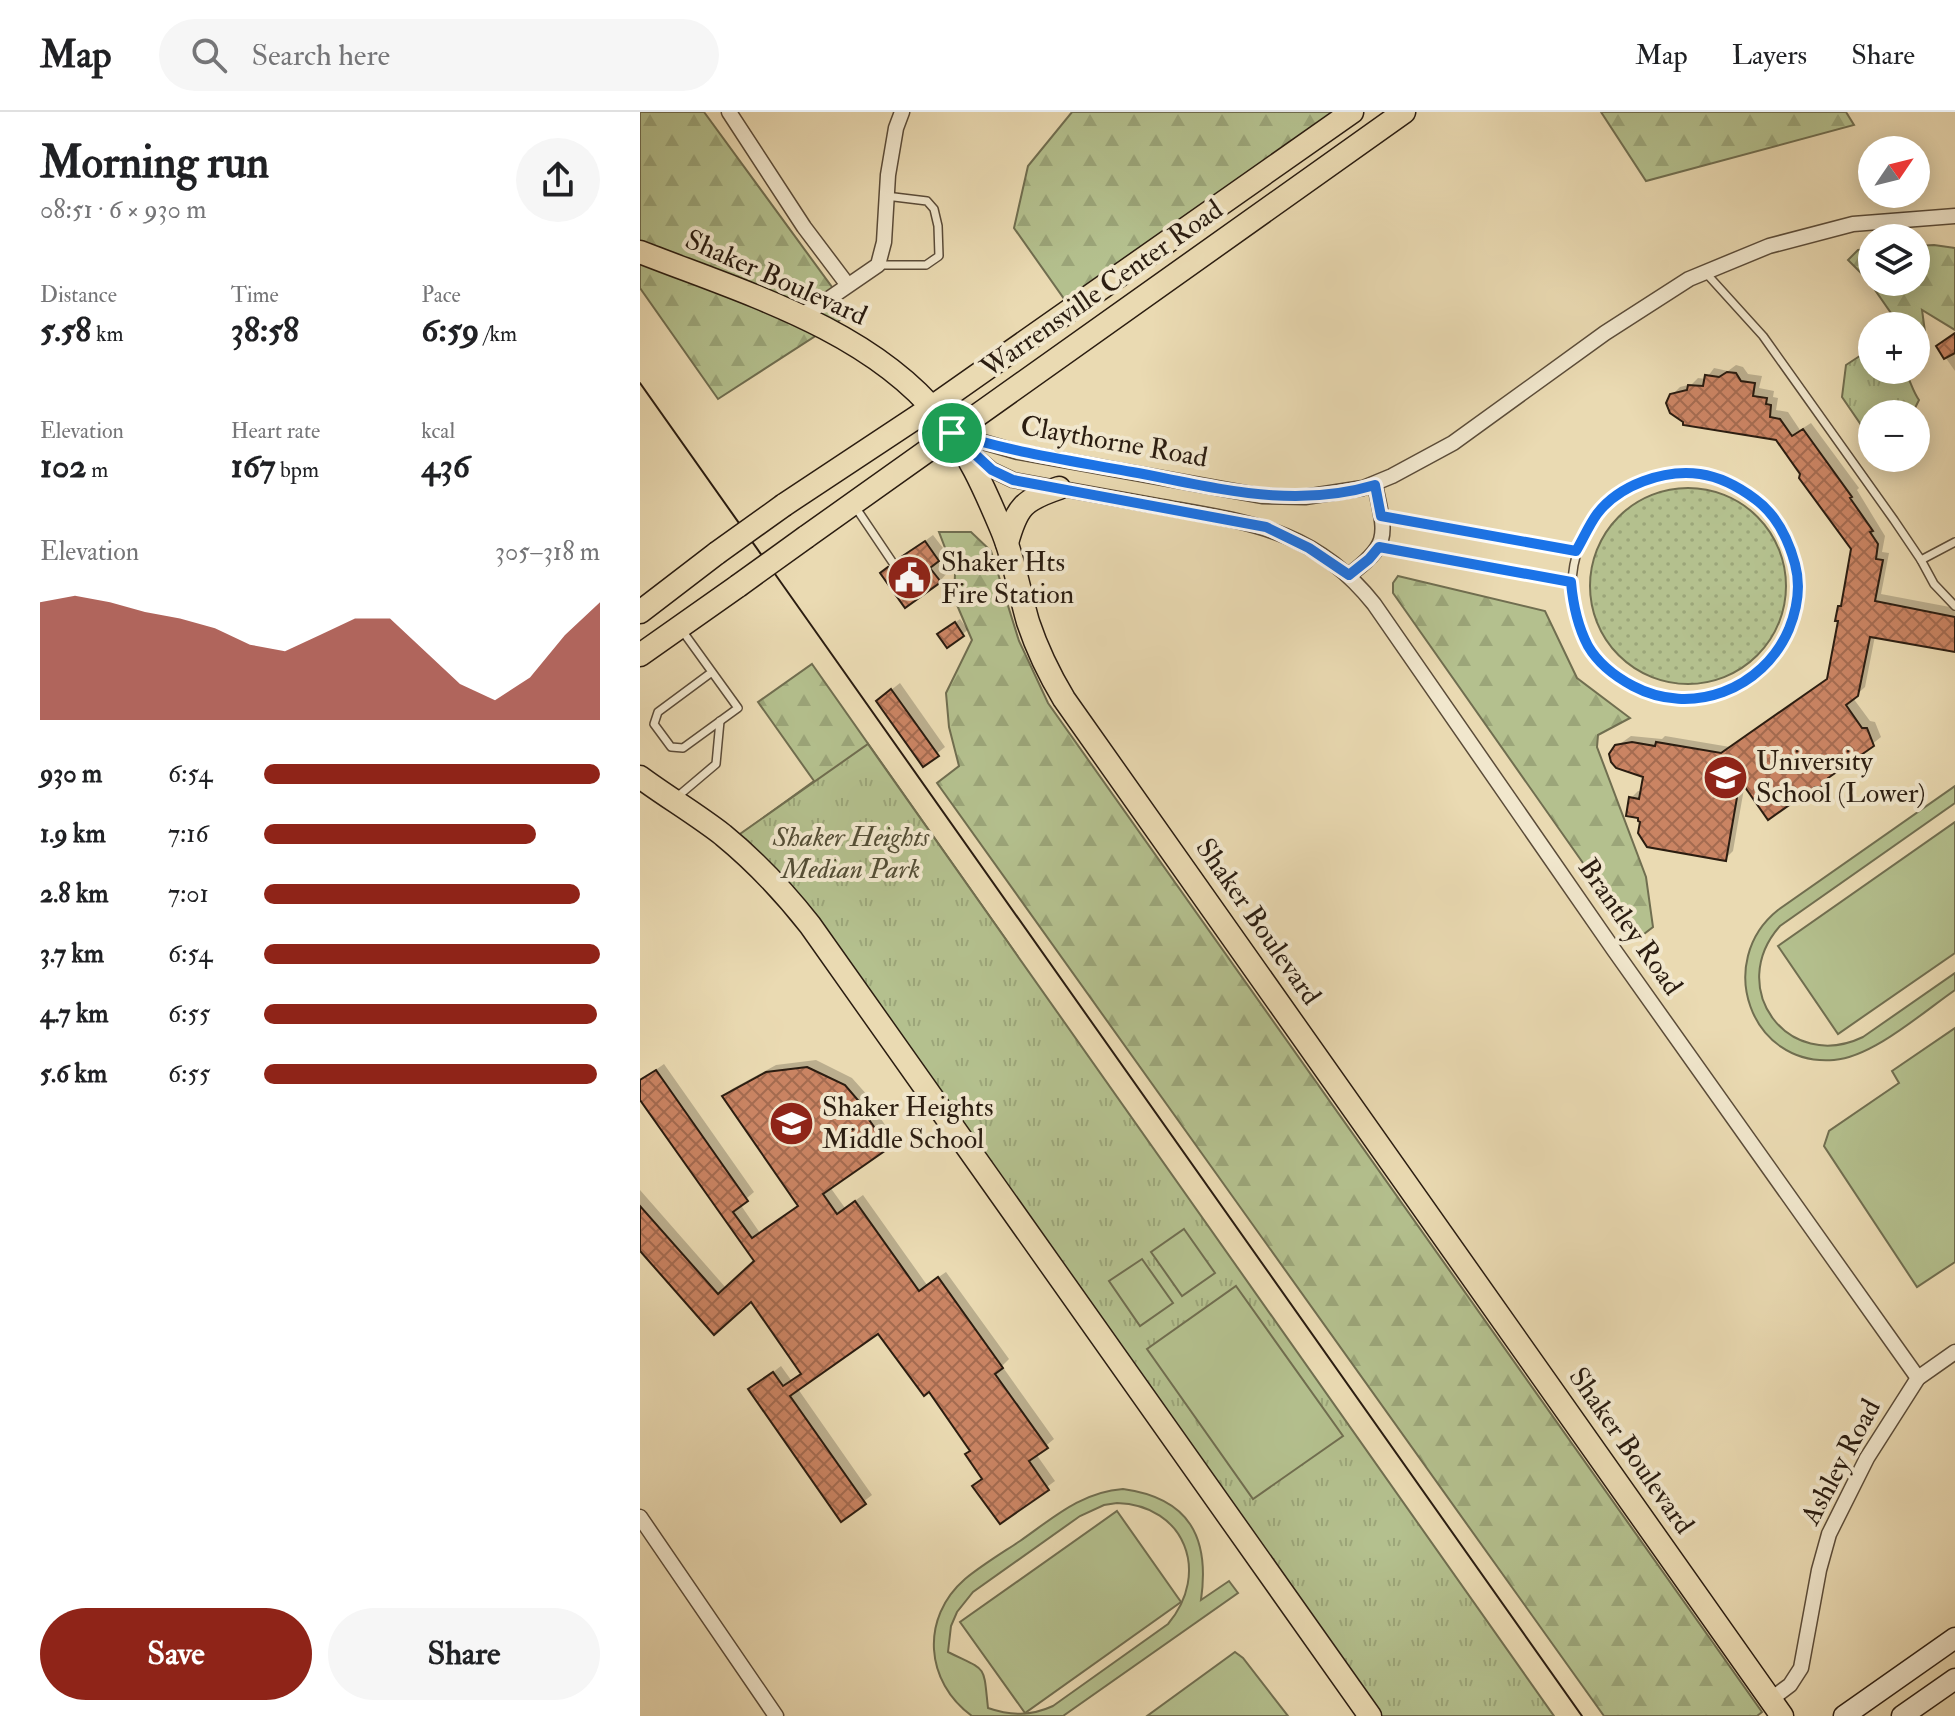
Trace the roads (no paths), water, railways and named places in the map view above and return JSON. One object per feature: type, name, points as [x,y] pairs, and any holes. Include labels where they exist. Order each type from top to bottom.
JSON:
[{"type":"main road","name":"Warrensville Center Road","points":[[640,612],[784,505],[932,407],[1352,112]]},
{"type":"main road","name":"Warrensville Center Road","points":[[640,655],[1404,112]]},
{"type":"main road","name":"Shaker Boulevard","points":[[640,252],[797,315],[852,341],[932,407],[973,468],[1007,543],[1034,639],[1045,667],[1064,699],[1776,1708]]},
{"type":"main road","points":[[1007,543],[1021,507],[1036,496],[1059,488]]},
{"type":"main road","points":[[640,777],[746,854],[781,889],[817,934],[1370,1716]]},
{"type":"street","points":[[729,112],[804,227],[847,284]]},
{"type":"street","points":[[797,315],[814,309],[878,265],[884,242],[886,196],[896,128],[902,112]]},
{"type":"street","name":"Claythorne Road","points":[[952,433],[1018,452],[1262,496],[1305,497],[1375,485],[1453,443],[1605,333],[1689,279],[1769,246],[1853,224],[1955,216]]},
{"type":"street","name":"Claythorne Road","points":[[952,433],[983,463],[1013,480],[1277,531]]},
{"type":"street","points":[[1349,575],[1379,547],[1381,516],[1375,485]]},
{"type":"street","name":"Brantley Road","points":[[1277,531],[1349,575],[1374,604],[1614,950],[1918,1378]]},
{"type":"street","name":"Ashley Road","points":[[1776,1708],[1801,1668],[1819,1570],[1829,1534],[1843,1502],[1873,1447],[1918,1378],[1955,1352]]},
{"type":"street","points":[[640,1517],[776,1716]]},
{"type":"street","points":[[1851,1713],[1955,1638]]},
{"type":"street","points":[[1902,1716],[1955,1679]]},
{"type":"lane","points":[[878,265],[926,265],[939,256],[934,209],[927,201],[886,196]]},
{"type":"lane","points":[[1705,272],[1763,336],[1921,560],[1934,584],[1955,606]]},
{"type":"lane","points":[[1700,474],[1736,485],[1774,518],[1788,539],[1798,575],[1795,613],[1781,648],[1755,676],[1722,694],[1685,700],[1648,694],[1615,676],[1589,648],[1574,613],[1571,582],[1576,551],[1598,513],[1627,488],[1662,475],[1700,474]]},
{"type":"lane","points":[[853,503],[893,563]]},
{"type":"lane","points":[[1381,516],[1576,551]]},
{"type":"lane","points":[[1921,560],[1955,542]]},
{"type":"lane","points":[[1379,547],[1571,582]]},
{"type":"lane","points":[[680,627],[738,708],[683,748],[671,747],[654,724],[658,712],[712,672]]},
{"type":"lane","points":[[674,801],[716,764],[720,721]]},
{"type":"tram line","points":[[640,383],[1582,1716]]},
{"type":"place","name":"Shaker Hts Fire Station","points":[[910,578]]},
{"type":"place","name":"University School (Lower)","points":[[1725,777]]},
{"type":"place","name":"Shaker Heights Middle School","points":[[791,1123]]},
{"type":"park label","name":"Shaker Heights Median Park","points":[[851,853]]}]
